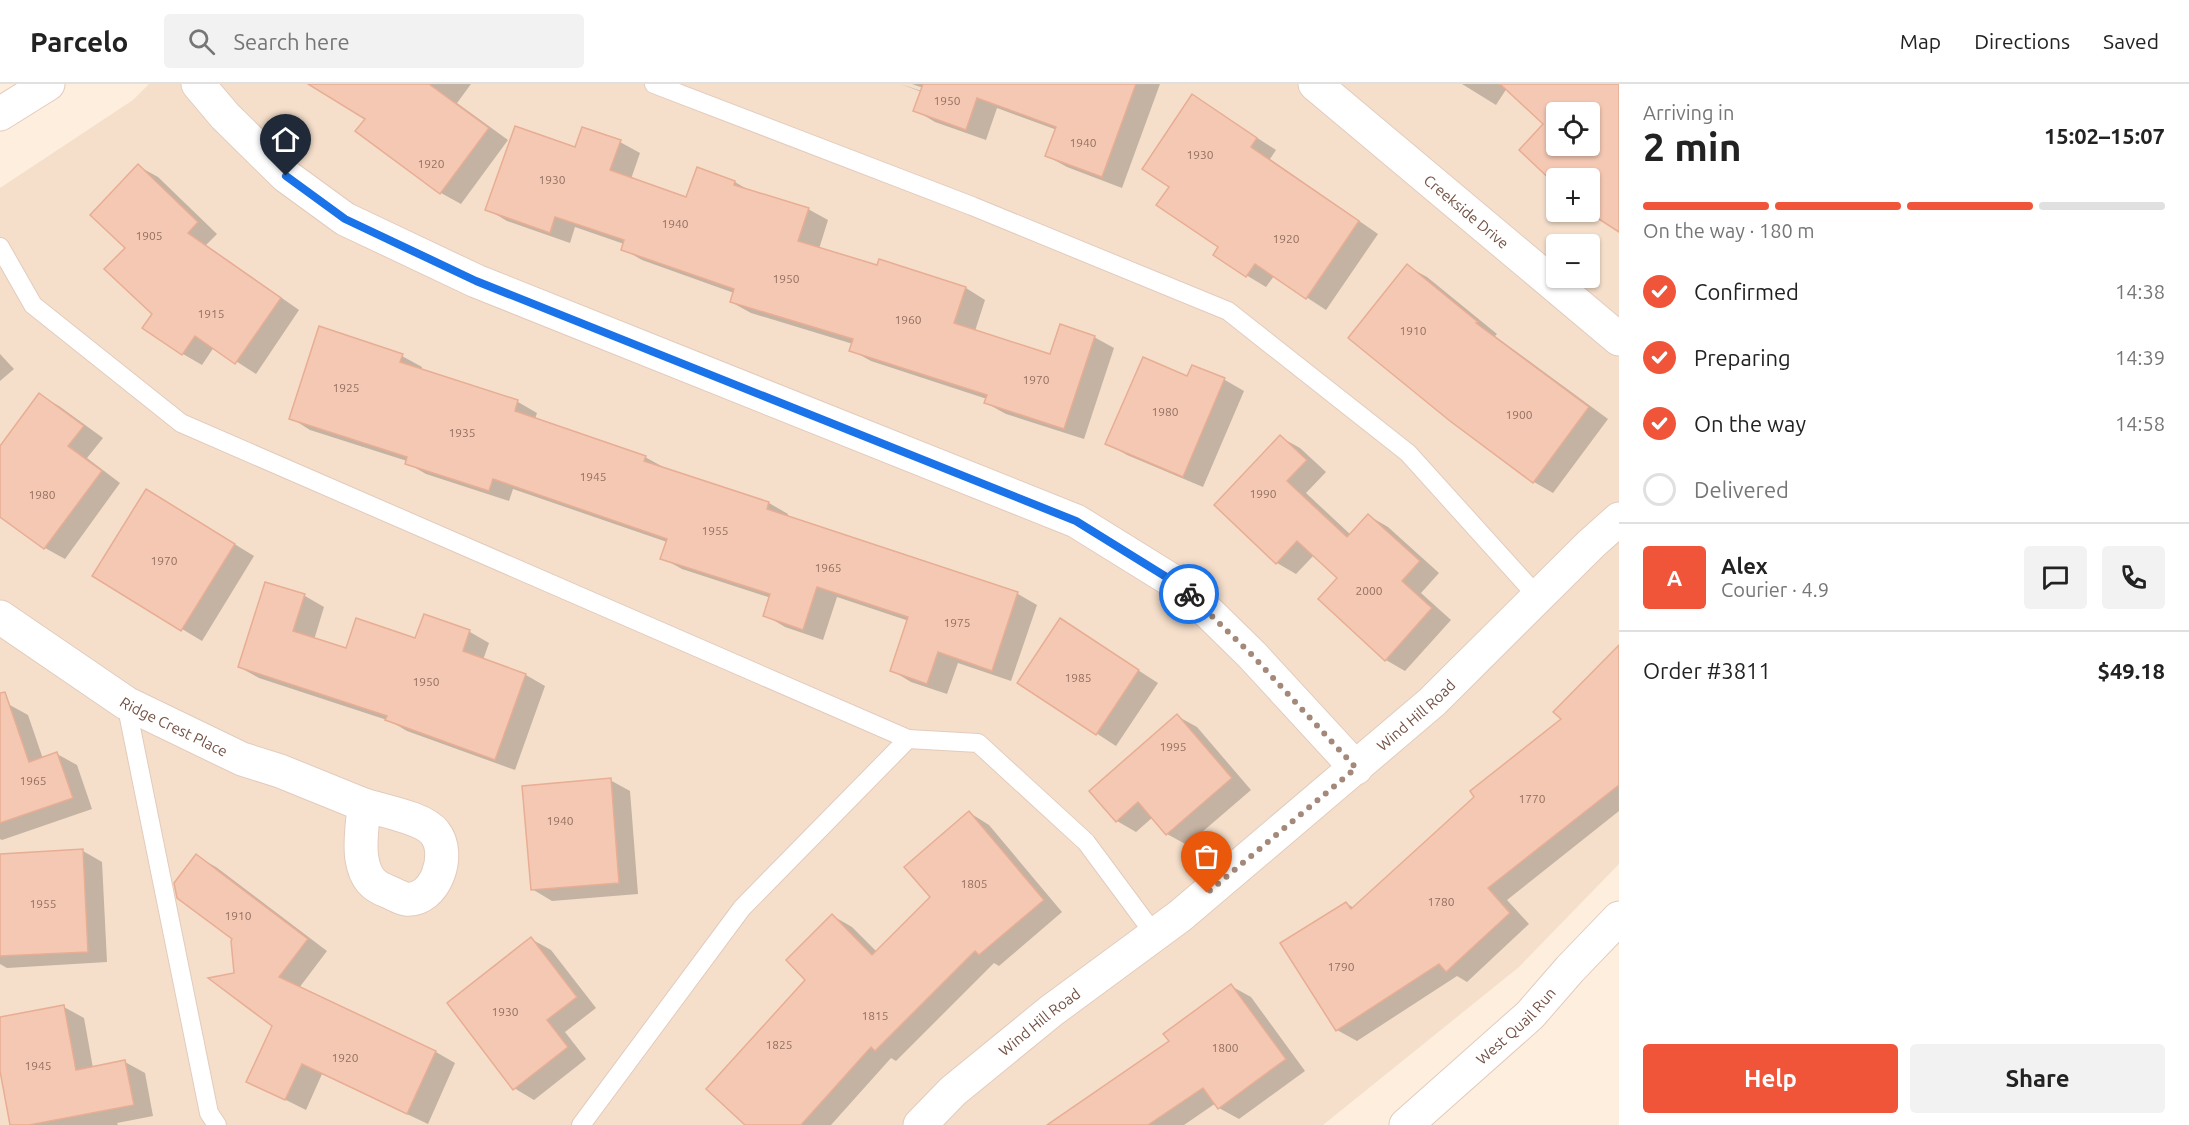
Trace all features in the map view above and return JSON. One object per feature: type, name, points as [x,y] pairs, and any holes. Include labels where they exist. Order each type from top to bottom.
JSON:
[{"type":"street","points":[[0,114],[48,84]]},
{"type":"street","points":[[198,84],[225,116],[286,176],[345,219],[476,281],[1076,521],[1176,583],[1201,605],[1252,655],[1356,768]]},
{"type":"street","name":"Creekside Drive","points":[[1315,84],[1619,339]]},
{"type":"street","name":"Wind Hill Road","points":[[920,1125],[954,1092],[1052,1011],[1180,916],[1356,768],[1432,702],[1619,519]]},
{"type":"street","name":"Ridge Crest Place","points":[[0,617],[126,703],[242,759],[280,771],[364,804]]},
{"type":"street","name":"West Quail Run","points":[[1406,1125],[1530,1015],[1619,918]]},
{"type":"lane","points":[[654,84],[972,206],[1228,311],[1408,453],[1538,597]]},
{"type":"lane","points":[[0,248],[33,305],[181,423],[908,739],[978,743],[1086,842],[1155,935]]},
{"type":"lane","points":[[126,703],[209,1113],[217,1125]]},
{"type":"lane","points":[[581,1125],[742,908],[908,739]]},
{"type":"shaded area","points":[[149,84],[1619,84],[1619,864],[1519,967],[1323,1125],[0,1125],[0,188],[133,100]]},
{"type":"building","points":[[308,84],[429,84],[489,128],[440,194],[355,131],[365,119]]},
{"type":"building","points":[[923,84],[1136,84],[1102,177],[1045,156],[1056,127],[977,98],[966,130],[913,111]]},
{"type":"building","points":[[1500,84],[1619,84],[1619,232],[1600,220],[1600,168],[1546,168],[1546,176],[1519,150],[1543,124]]},
{"type":"building","points":[[1192,94],[1257,138],[1251,147],[1359,221],[1306,299],[1255,264],[1246,277],[1213,255],[1218,247],[1156,205],[1169,187],[1142,169]]},
{"type":"building","points":[[515,126],[575,147],[582,127],[621,140],[610,170],[686,197],[697,167],[735,181],[734,185],[809,208],[798,241],[877,265],[879,259],[966,287],[954,323],[1050,354],[1060,324],[1095,336],[1064,429],[984,403],[987,395],[849,351],[853,339],[730,302],[734,289],[621,250],[624,240],[555,217],[550,233],[485,210]]},
{"type":"building","points":[[138,164],[198,222],[188,233],[281,298],[235,364],[195,336],[182,355],[142,328],[152,314],[104,269],[125,248],[90,215]]},
{"type":"building","points":[[1407,264],[1478,322],[1476,323],[1589,407],[1533,483],[1450,421],[1348,338]]},
{"type":"building","points":[[319,326],[403,354],[400,362],[518,400],[515,411],[646,456],[644,461],[769,502],[767,509],[1018,592],[992,671],[938,652],[927,684],[890,671],[908,617],[817,587],[803,630],[763,616],[770,594],[660,559],[667,539],[493,479],[489,491],[405,464],[407,457],[289,419]]},
{"type":"building","points":[[1143,357],[1187,376],[1192,365],[1225,378],[1183,477],[1105,444]]},
{"type":"building","points":[[39,393],[84,426],[68,446],[102,471],[44,549],[0,517],[0,446]]},
{"type":"building","points":[[1280,435],[1307,460],[1287,481],[1347,537],[1368,514],[1420,561],[1402,581],[1432,608],[1385,661],[1318,599],[1337,578],[1297,541],[1276,564],[1214,505]]},
{"type":"building","points":[[146,489],[235,544],[181,631],[92,576]]},
{"type":"building","points":[[265,582],[305,594],[293,631],[346,648],[356,618],[415,638],[424,614],[470,630],[463,651],[526,674],[495,760],[385,720],[387,716],[238,667]]},
{"type":"building","points":[[1060,618],[1139,670],[1096,735],[1017,683]]},
{"type":"building","points":[[1619,645],[1619,785],[1488,888],[1510,913],[1446,972],[1439,964],[1336,1031],[1280,943],[1346,902],[1351,909],[1474,797],[1470,791],[1561,719],[1553,712]]},
{"type":"building","points":[[5,692],[29,762],[57,752],[73,798],[0,823],[0,693]]},
{"type":"building","points":[[1177,714],[1232,778],[1166,835],[1138,802],[1116,822],[1089,791]]},
{"type":"building","points":[[611,778],[619,883],[531,890],[522,786]]},
{"type":"building","points":[[969,811],[1044,900],[979,955],[975,951],[875,1051],[871,1047],[801,1125],[745,1125],[706,1089],[805,980],[786,960],[832,914],[872,955],[930,897],[904,867]]},
{"type":"building","points":[[83,849],[88,952],[0,956],[0,854]]},
{"type":"building","points":[[196,854],[308,939],[279,977],[436,1051],[407,1114],[302,1064],[285,1100],[246,1082],[272,1026],[208,978],[234,973],[232,939],[177,898],[174,883]]},
{"type":"building","points":[[531,937],[577,997],[547,1020],[568,1047],[513,1090],[447,1003]]},
{"type":"building","points":[[1231,984],[1286,1059],[1218,1109],[1203,1088],[1148,1125],[1047,1125],[1169,1041],[1163,1034]]},
{"type":"building","points":[[64,1005],[76,1070],[125,1060],[134,1105],[29,1125],[10,1125],[0,1071],[0,1017]]},
{"type":"way so far","points":[[1189,594],[1252,655],[1356,768],[1207,893]]},
{"type":"route","points":[[286,176],[345,219],[476,281],[1076,521],[1176,583],[1189,594]]}]
